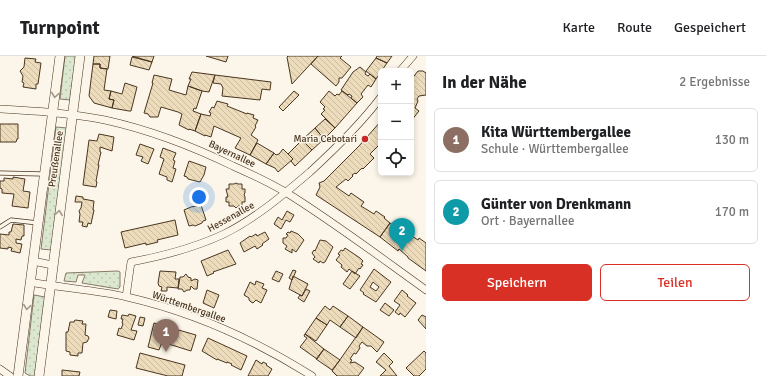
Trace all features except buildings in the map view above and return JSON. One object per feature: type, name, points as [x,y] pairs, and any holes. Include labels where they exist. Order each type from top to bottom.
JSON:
[{"type":"street","name":"Preußenallee","points":[[18,376],[60,56]]},
{"type":"street","name":"Preußenallee","points":[[39,376],[52,265],[80,56]]},
{"type":"street","points":[[403,68],[413,56]]},
{"type":"street","name":"Hessenallee","points":[[126,297],[131,262],[172,254],[201,244],[224,234],[258,215],[286,193],[338,146],[378,100]]},
{"type":"street","name":"Bayernallee","points":[[0,109],[53,112],[104,120],[167,138],[202,151],[247,172],[286,193],[361,243],[426,290]]},
{"type":"street","points":[[33,261],[52,265]]},
{"type":"street","points":[[30,282],[50,286]]},
{"type":"street","name":"Württembergallee","points":[[50,286],[126,297],[167,308],[204,321],[256,344],[282,357],[312,376]]},
{"type":"street","points":[[0,369],[10,376]]},
{"type":"lane","points":[[0,173],[44,174]]},
{"type":"lane","points":[[0,227],[11,220],[38,223]]},
{"type":"green space","points":[[65,56],[76,56],[70,100],[60,99]]},
{"type":"green space","points":[[56,127],[67,128],[51,250],[41,249]]},
{"type":"green space","points":[[120,272],[120,287],[118,289],[82,283],[85,275],[78,275],[76,282],[64,281],[66,273]]},
{"type":"green space","points":[[34,295],[45,297],[35,376],[30,376],[25,373]]},
{"type":"place","name":"Maria Cebotari","points":[[365,139]]},
{"type":"place","name":"Günter von Drenkmann","points":[[402,251]]},
{"type":"place","name":"Kita Württembergallee","points":[[166,352]]}]
